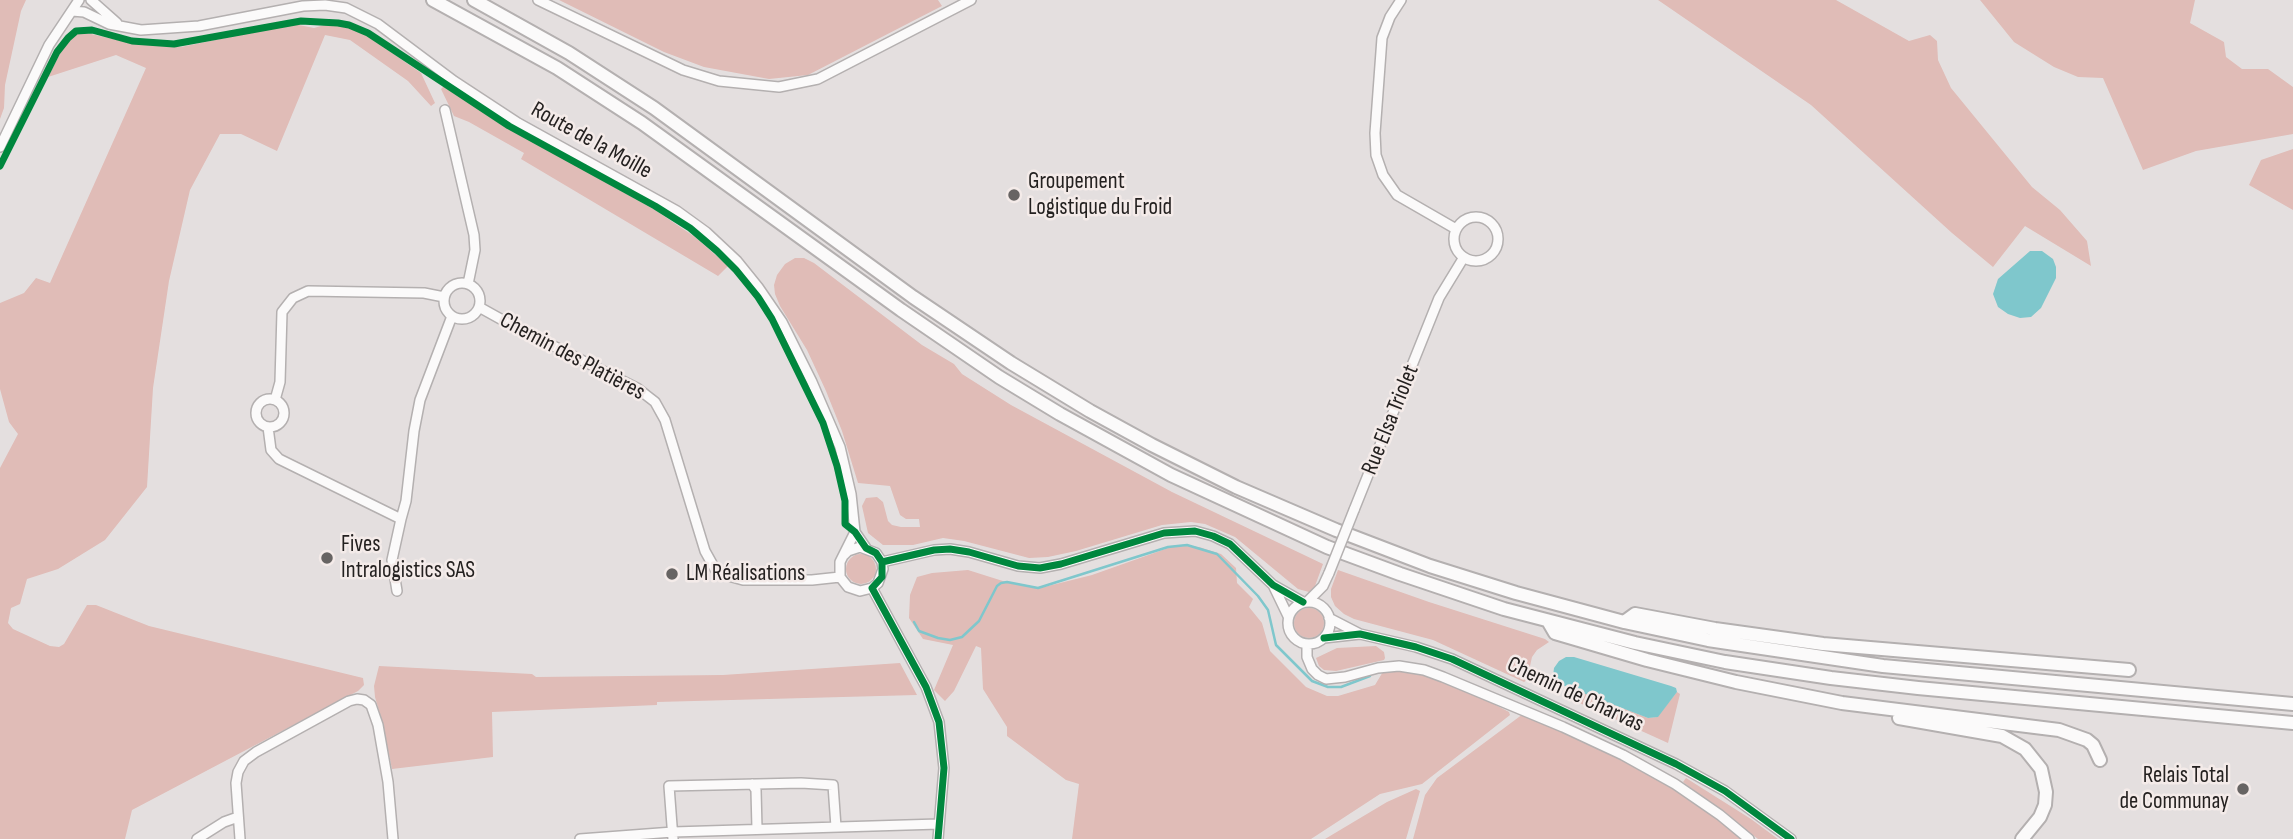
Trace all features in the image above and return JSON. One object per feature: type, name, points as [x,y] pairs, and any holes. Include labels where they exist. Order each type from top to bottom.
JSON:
[{"type":"highway","points":[[433,0],[513,42],[603,96],[954,348],[999,377],[1096,435],[1228,503],[1327,547],[1445,590],[1548,621],[1673,652],[1831,678],[2293,723]]},
{"type":"highway","points":[[474,0],[569,53],[654,108],[1011,363],[1132,434],[1236,487],[1381,548],[1516,593],[1624,622],[1763,650],[1883,666],[2293,704]]},
{"type":"highway","points":[[1624,622],[1635,614],[1715,629],[1823,644],[2129,670]]},
{"type":"highway","points":[[1548,621],[1555,633],[1736,682],[1842,703],[2059,730],[2090,742],[2100,760]]},
{"type":"highway","points":[[1842,703],[1852,709],[2002,736],[2020,745],[2035,758],[2041,769],[2046,792],[2040,817],[2022,839]]},
{"type":"street","points":[[0,147],[49,45],[79,0]]},
{"type":"street","points":[[91,0],[121,27]]},
{"type":"street","points":[[538,0],[682,70],[719,80],[779,87],[818,79],[971,0]]},
{"type":"street","points":[[1401,0],[1390,17],[1382,38],[1375,133],[1376,155],[1384,175],[1397,195],[1456,229]]},
{"type":"street","name":"Route de la Moille","points":[[72,11],[84,12],[109,24],[141,30],[200,26],[303,6],[346,8],[378,24],[488,105],[677,211],[706,232],[737,261],[782,322],[840,447],[851,494],[855,532],[866,548]]},
{"type":"street","points":[[445,110],[474,235],[475,250],[468,284]]},
{"type":"street","points":[[1477,216],[1487,219],[1495,227],[1499,237],[1497,247],[1487,258],[1471,260],[1464,257],[1455,245],[1456,229],[1467,219],[1477,216]]},
{"type":"street","name":"Rue Elsa Triolet","points":[[1322,607],[1323,586],[1439,298],[1464,257]]},
{"type":"street","points":[[468,284],[480,295],[479,307],[465,319],[453,316],[446,310],[444,297],[454,285],[468,284]]},
{"type":"street","points":[[275,400],[280,382],[282,312],[293,298],[308,291],[424,293],[444,297]]},
{"type":"street","name":"Chemin des Platières","points":[[479,307],[637,388],[656,402],[665,420],[705,551],[715,569],[743,580],[812,580],[840,577]]},
{"type":"street","points":[[397,591],[392,560],[405,501],[420,400],[453,316]]},
{"type":"street","points":[[270,398],[284,410],[283,419],[277,425],[268,427],[256,419],[256,409],[261,401],[270,398]]},
{"type":"street","points":[[268,427],[271,450],[279,459],[401,519]]},
{"type":"street","points":[[882,562],[950,549],[1018,566],[1040,568],[1062,564],[1164,533],[1186,530],[1213,536],[1230,544],[1273,585],[1305,602],[1322,607],[1329,618],[1329,630],[1324,638],[1307,644],[1293,638],[1289,631],[1288,616],[1273,585]]},
{"type":"street","points":[[844,555],[854,548],[866,548],[876,553],[882,562],[882,577],[866,591],[854,590],[840,577],[840,562],[855,532]]},
{"type":"street","name":"Rue Elsa Triolet","points":[[1305,602],[1323,586]]},
{"type":"street","points":[[872,588],[926,687],[939,722],[944,768],[938,839]]},
{"type":"street","points":[[1288,616],[1296,605],[1305,602]]},
{"type":"street","name":"Chemin de Charvas","points":[[1329,618],[1360,634],[1416,647],[1452,659],[1657,754],[1712,783],[1791,839]]},
{"type":"street","name":"Chemin de Charvas","points":[[1324,638],[1360,634]]},
{"type":"street","points":[[1307,644],[1307,657],[1312,669],[1326,679],[1399,666],[1424,670],[1552,722],[1659,774],[1720,815],[1749,839]]},
{"type":"street","points":[[240,839],[237,777],[240,766],[250,755],[357,699],[371,705],[378,725],[388,782],[393,839]]},
{"type":"street","points":[[752,784],[756,790],[757,829]]},
{"type":"street","points":[[673,836],[669,786],[833,785],[836,827]]},
{"type":"street","points":[[197,839],[224,822],[238,817]]},
{"type":"street","points":[[580,839],[673,836],[757,829],[767,834],[836,827],[939,824]]},
{"type":"shaded area","points":[[0,0],[26,0],[21,11],[0,119]]},
{"type":"shaded area","points":[[559,0],[938,0],[942,6],[808,75],[769,79],[704,67],[664,52]]},
{"type":"shaded area","points":[[1658,0],[1836,0],[1909,41],[1930,35],[1937,41],[1938,60],[1951,88],[2032,187],[2060,210],[2087,241],[2091,266],[2025,226],[1993,267],[1811,105]]},
{"type":"shaded area","points":[[1980,0],[2195,0],[2190,23],[2224,42],[2226,57],[2242,69],[2268,69],[2293,87],[2293,134],[2196,151],[2143,170],[2103,78],[2078,77],[2054,67],[2014,42]]},
{"type":"shaded area","points":[[294,24],[314,28],[328,24],[347,27],[366,35],[421,73],[435,103],[431,106],[408,81],[350,40],[325,35],[277,151],[241,134],[220,134],[190,190],[169,281],[153,388],[147,487],[105,540],[58,569],[27,579],[20,604],[11,608],[8,623],[13,629],[50,646],[59,647],[64,644],[87,605],[96,605],[149,626],[363,678],[364,685],[358,691],[132,810],[125,839],[0,839],[0,468],[18,434],[9,422],[0,389],[0,303],[24,293],[36,278],[50,283],[146,68],[116,55],[48,77],[62,50],[76,34],[87,33],[134,44],[181,47]]},
{"type":"shaded area","points":[[444,86],[503,125],[655,210],[695,237],[728,266],[718,276],[521,159],[524,153],[454,116],[441,89]]},
{"type":"shaded area","points":[[2293,149],[2293,210],[2249,185],[2261,160]]},
{"type":"shaded area","points":[[795,258],[804,258],[814,263],[922,345],[954,364],[962,374],[1011,405],[1172,492],[1323,564],[1315,586],[1309,592],[1298,589],[1235,537],[1205,524],[1191,522],[1162,525],[1048,557],[1029,558],[943,538],[913,545],[883,545],[868,533],[862,506],[866,498],[877,497],[883,502],[888,521],[892,525],[920,527],[919,519],[906,519],[900,515],[890,486],[858,483],[826,391],[807,350],[775,294],[777,275],[785,264]]},
{"type":"shaded area","points":[[1185,546],[1221,554],[1236,568],[1237,583],[1253,599],[1249,607],[1262,623],[1270,651],[1306,687],[1327,696],[1338,696],[1375,685],[1384,670],[1404,669],[1434,678],[1488,701],[1510,715],[1422,784],[1380,794],[1311,839],[1072,839],[1079,784],[1066,780],[1007,736],[1007,727],[983,689],[981,648],[976,646],[954,691],[945,701],[934,690],[953,645],[923,639],[909,618],[910,595],[917,577],[932,573],[968,570],[1006,582],[1040,588],[1092,575],[1171,547]]},
{"type":"shaded area","points":[[861,554],[872,558],[876,569],[872,580],[861,584],[850,580],[846,569],[850,558]]},
{"type":"shaded area","points":[[1338,570],[1549,642],[1532,657],[1527,680],[1524,682],[1433,640],[1344,614],[1335,606],[1331,597]]},
{"type":"shaded area","points":[[1309,608],[1320,612],[1324,623],[1320,634],[1309,638],[1298,634],[1294,623],[1298,612]]},
{"type":"shaded area","points":[[1376,646],[1384,652],[1384,660],[1336,671],[1324,670],[1316,658],[1337,648]]},
{"type":"shaded area","points":[[900,663],[917,695],[657,702],[657,705],[492,712],[493,757],[392,769],[374,686],[379,666],[532,674],[536,677],[723,675]]},
{"type":"shaded area","points":[[1577,690],[1648,718],[1657,717],[1677,692],[1680,694],[1668,743],[1573,700]]},
{"type":"shaded area","points":[[1523,714],[1649,773],[1700,806],[1742,839],[1413,839],[1425,795],[1437,778]]},
{"type":"shaded area","points":[[1686,778],[1778,839],[1758,839],[1683,782]]},
{"type":"shaded area","points":[[1416,789],[1420,791],[1406,839],[1325,839],[1387,802]]},
{"type":"water","points":[[2030,251],[2042,251],[2053,259],[2056,278],[2041,308],[2031,317],[2020,318],[1998,307],[1993,294],[1998,279]]},
{"type":"water","points":[[1566,657],[1574,657],[1671,686],[1676,688],[1677,692],[1658,717],[1648,718],[1557,683],[1553,676],[1554,668]]},
{"type":"waterway","points":[[914,622],[919,631],[938,638],[950,640],[962,637],[979,621],[1001,583],[1038,588],[1168,547],[1187,545],[1217,554],[1258,596],[1268,610],[1276,645],[1312,681],[1328,687],[1341,687],[1370,676]]},
{"type":"cycle path","points":[[0,166],[57,52],[76,31],[92,30],[132,41],[174,44],[301,21],[338,23],[368,33],[509,126],[690,228],[736,270],[772,319],[823,423],[845,501],[845,524],[882,562],[882,577],[872,588],[926,687],[939,722],[944,768],[938,839]]},
{"type":"cycle path","points":[[882,562],[950,549],[1018,566],[1040,568],[1164,533],[1195,531],[1230,544],[1273,585],[1303,602]]},
{"type":"cycle path","points":[[1324,638],[1360,634],[1416,647],[1452,659],[1676,764],[1725,791],[1791,839]]},
{"type":"place","name":"Groupement Logistique du Froid","points":[[1014,195]]},
{"type":"place","name":"Fives Intralogistics SAS","points":[[327,558]]},
{"type":"place","name":"LM Réalisations","points":[[672,574]]},
{"type":"place","name":"Relais Total de Communay","points":[[2243,789]]}]
